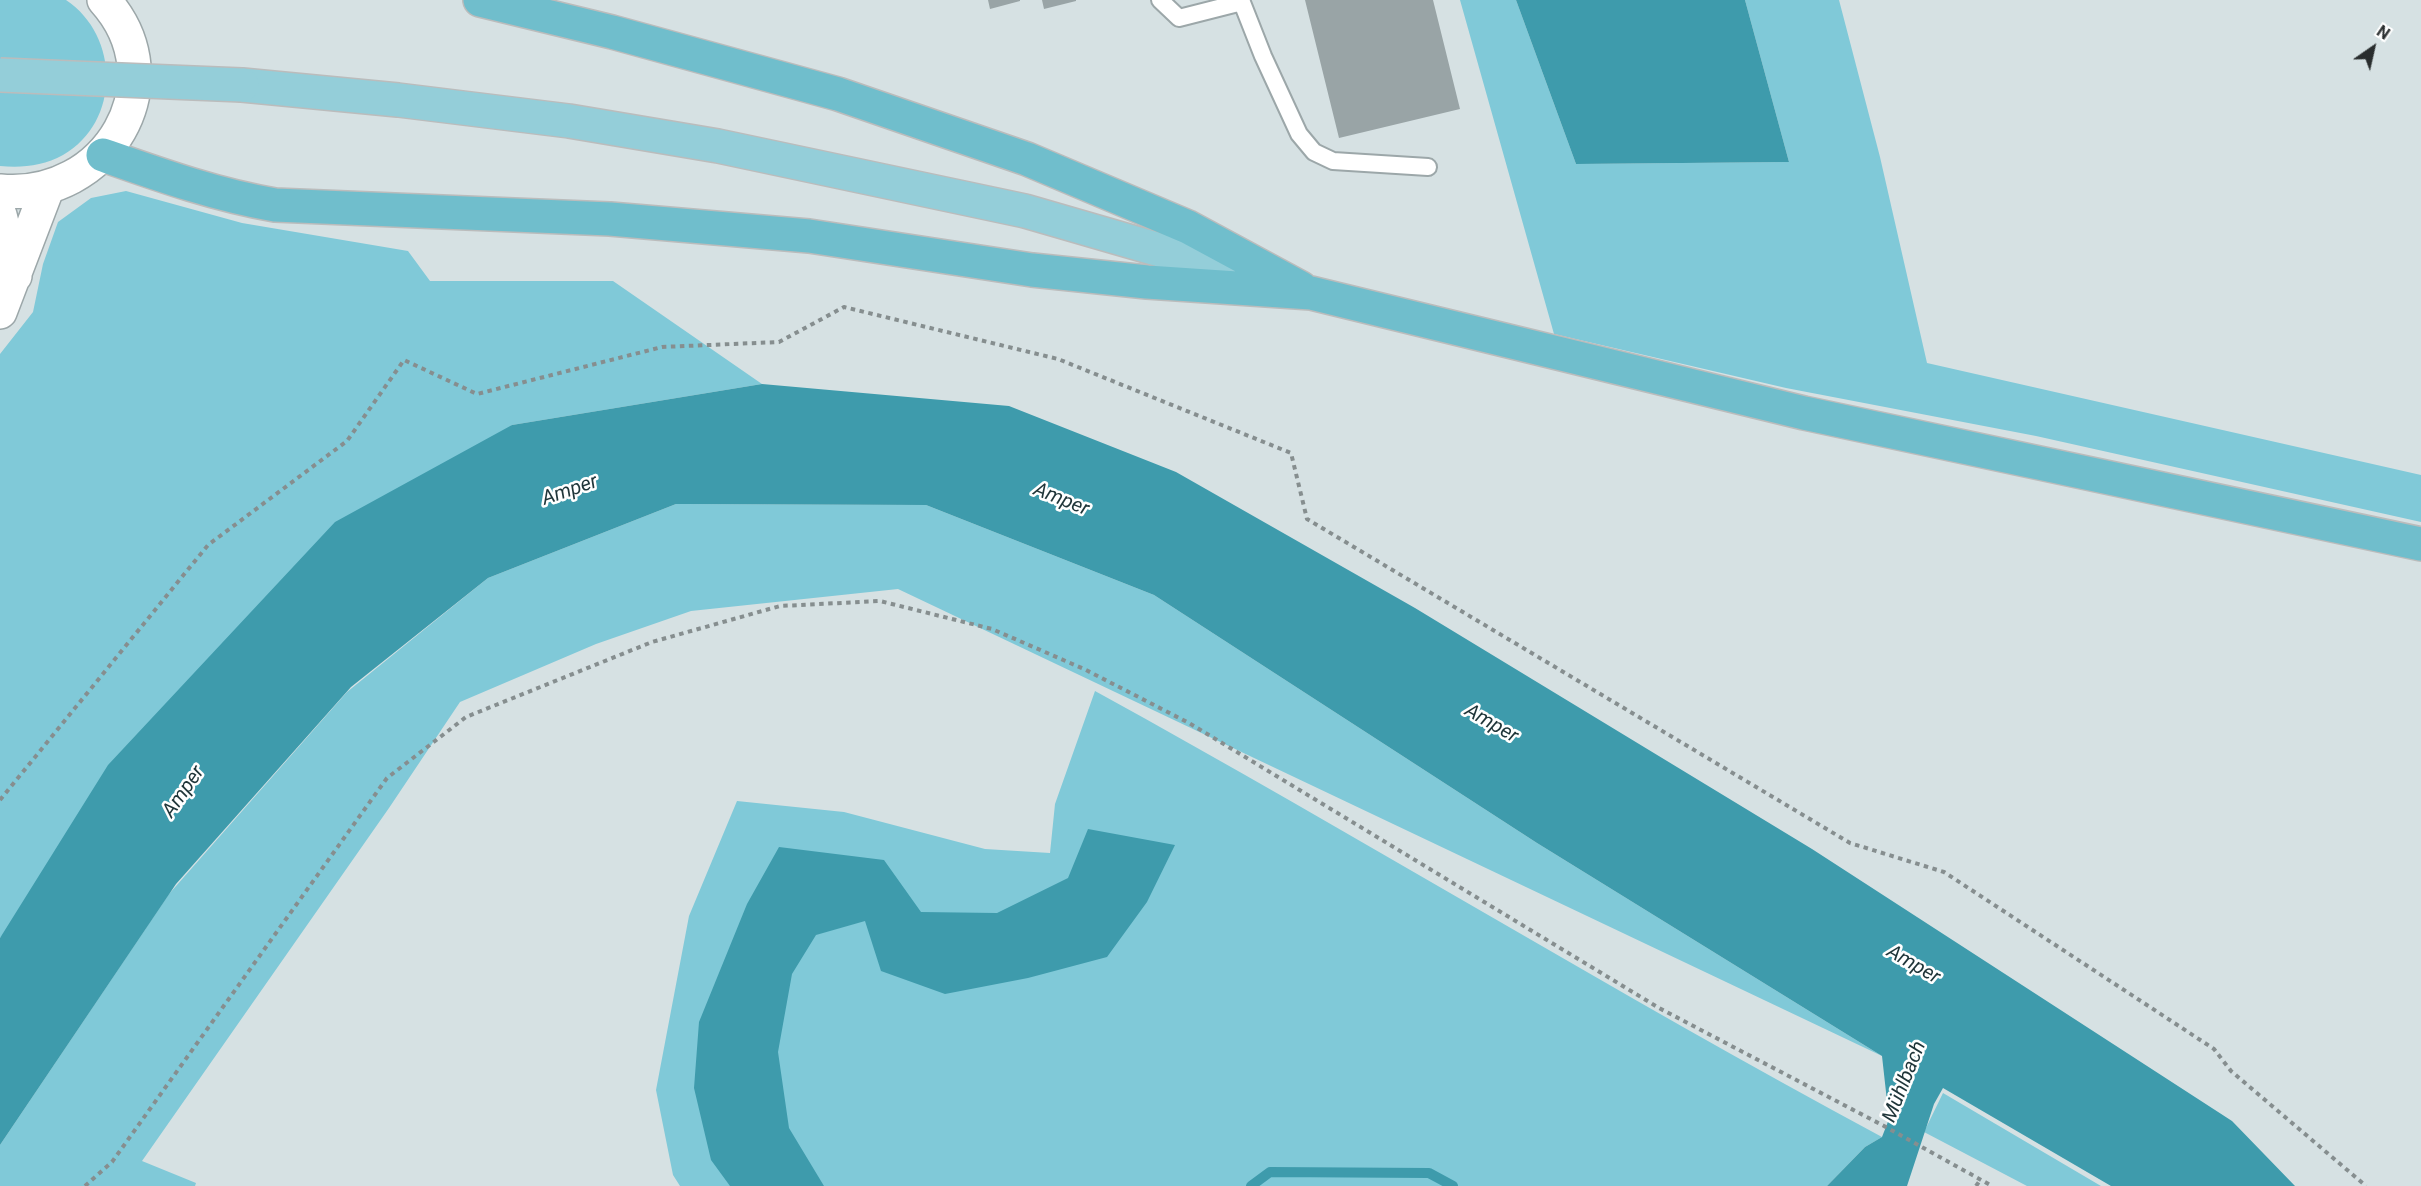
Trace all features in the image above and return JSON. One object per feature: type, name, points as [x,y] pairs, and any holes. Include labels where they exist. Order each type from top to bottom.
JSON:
[{"type":"highway","points":[[480,0],[612,32],[838,94],[1027,159],[1188,227],[1311,293]]},
{"type":"highway","points":[[104,155],[177,182],[275,205],[319,209],[610,219],[809,236],[1032,270],[1147,282],[1311,293],[1804,412],[2421,544]]},
{"type":"main road","points":[[0,75],[242,86],[398,100],[569,121],[718,146],[1025,211],[1311,293]]},
{"type":"street","points":[[0,191],[21,193],[47,189],[78,176],[104,155],[124,123],[134,87],[130,49],[116,14],[104,0]]},
{"type":"street","points":[[0,312],[47,189]]},
{"type":"street","points":[[0,215],[15,276]]},
{"type":"lane","points":[[1160,0],[1179,18],[1241,1],[1299,134],[1314,152],[1333,161],[1428,167]]},
{"type":"path","points":[[0,800],[208,545],[347,441],[404,360],[477,394],[662,347],[779,342],[844,307],[1058,359],[1291,453],[1307,519],[1850,843],[1944,872],[2214,1049],[2230,1071],[2366,1186]]},
{"type":"path","points":[[85,1186],[112,1162],[387,778],[466,717],[652,642],[780,606],[880,601],[992,629],[1084,669],[1189,723],[1659,1008],[1884,1126],[1992,1186]]},
{"type":"path","points":[[1976,1186],[1981,1179]]},
{"type":"shaded area","points":[[0,0],[66,0],[84,16],[96,35],[104,56],[106,79],[104,101],[96,122],[82,140],[63,155],[40,164],[0,166]]},
{"type":"shaded area","points":[[1460,0],[1516,0],[1576,164],[1789,162],[1745,0],[1839,0],[1880,157],[1927,363],[2421,475],[2421,522],[2036,436],[1786,388],[1554,334]]},
{"type":"shaded area","points":[[126,191],[242,223],[408,251],[430,281],[613,281],[762,384],[512,425],[0,938],[0,354],[33,312],[43,264],[58,222],[91,198]]},
{"type":"shaded area","points":[[676,504],[926,505],[1154,595],[1537,843],[1882,1056],[898,589],[691,611],[596,644],[460,702],[389,808],[142,1161],[196,1183],[195,1186],[0,1186],[0,1145],[169,894],[347,692],[488,578]]},
{"type":"shaded area","points":[[1095,691],[1684,1027],[1882,1137],[1865,1147],[1827,1186],[680,1186],[673,1175],[656,1090],[689,916],[737,801],[844,812],[985,849],[1050,853],[1055,804]]},
{"type":"shaded area","points":[[1943,1093],[2101,1186],[2027,1186],[1924,1132]]},
{"type":"water","points":[[1516,0],[1745,0],[1789,162],[1576,164]]},
{"type":"water","points":[[762,384],[1009,406],[1176,472],[1415,608],[1812,849],[2232,1121],[2295,1186],[2111,1186],[1943,1088],[1934,1104],[1907,1186],[1827,1186],[1865,1147],[1882,1137],[1889,1119],[1882,1056],[1537,843],[1154,595],[926,505],[676,504],[488,578],[351,687],[176,884],[0,1145],[0,938],[108,765],[335,522],[512,425]]},
{"type":"water","points":[[1088,829],[1175,845],[1147,902],[1107,957],[1028,978],[945,994],[881,971],[865,921],[816,935],[792,974],[778,1052],[789,1128],[824,1186],[730,1186],[711,1160],[694,1088],[699,1022],[747,904],[779,847],[884,860],[921,912],[997,913],[1068,878]]},
{"type":"building","points":[[988,0],[1020,0],[1020,1],[990,9]]},
{"type":"building","points":[[1042,0],[1076,0],[1076,1],[1044,9]]},
{"type":"building","points":[[1305,0],[1433,0],[1460,109],[1339,138]]},
{"type":"waterway","points":[[1251,1186],[1270,1172],[1429,1173],[1453,1186]]},
{"type":"water label","name":"Amper","points":[[570,491]]},
{"type":"water label","name":"Amper","points":[[1061,500]]},
{"type":"water label","name":"Amper","points":[[1491,724]]},
{"type":"water label","name":"Amper","points":[[184,792]]},
{"type":"water label","name":"Amper","points":[[1913,965]]},
{"type":"water label","name":"Mühlbach","points":[[1905,1082]]}]
